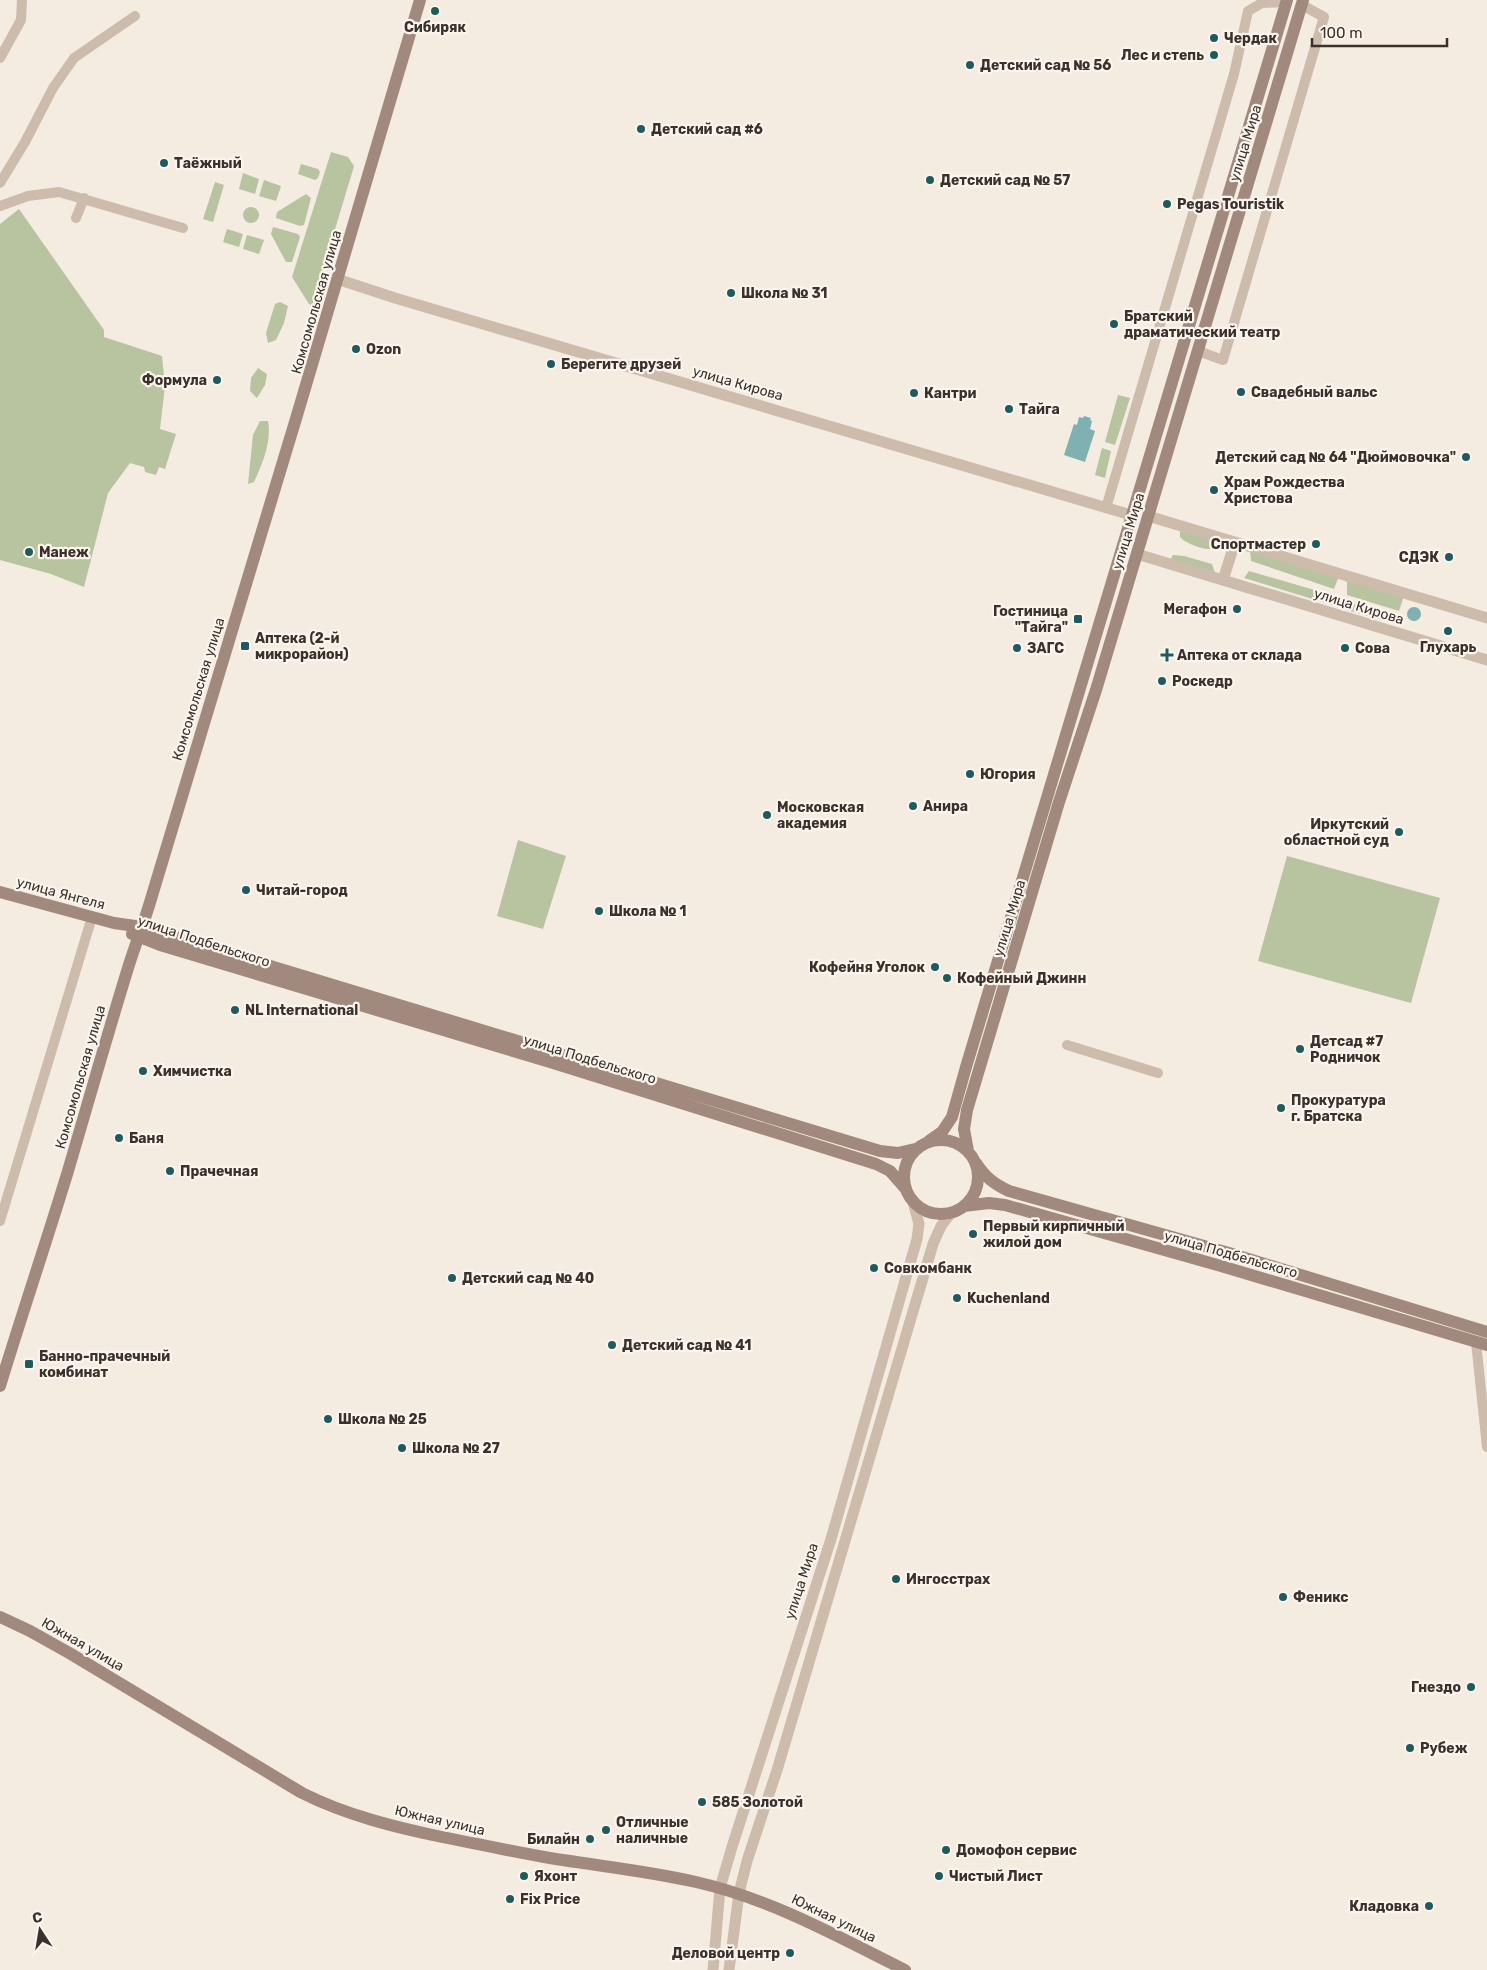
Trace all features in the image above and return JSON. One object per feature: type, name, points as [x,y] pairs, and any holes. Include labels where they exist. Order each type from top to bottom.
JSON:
[{"type":"main road","name":"Комсомольская улица","points":[[0,1386],[68,1171],[266,514],[307,386],[420,0]]},
{"type":"main road","name":"улица Мира","points":[[972,1069],[1131,515],[1154,445],[1287,1]]},
{"type":"main road","name":"улица Мира","points":[[972,1069],[1096,690],[1302,2]]},
{"type":"main road","points":[[1154,445],[1168,449]]},
{"type":"main road","points":[[1081,685],[1096,690]]},
{"type":"main road","name":"улица Янгеля","points":[[0,892],[114,923]]},
{"type":"main road","name":"улица Подбельского","points":[[114,923],[871,1163],[890,1171],[905,1188]]},
{"type":"main road","name":"улица Подбельского","points":[[286,977],[655,1082],[880,1151],[898,1153],[915,1149]]},
{"type":"main road","points":[[972,1069],[965,1120],[965,1138],[968,1150],[976,1163],[978,1171],[977,1187],[964,1206],[951,1213],[936,1214],[927,1212],[913,1202],[905,1188],[904,1171],[915,1149],[942,1132],[952,1117],[972,1069]]},
{"type":"main road","points":[[929,1141],[946,1140],[961,1145],[968,1150]]},
{"type":"main road","name":"улица Подбельского","points":[[976,1163],[987,1178],[1009,1191],[1230,1253],[1482,1343]]},
{"type":"main road","name":"улица Подбельского","points":[[964,1206],[989,1203],[1005,1205],[1395,1311],[1487,1332]]},
{"type":"main road","name":"Южная улица","points":[[3,1617],[123,1684],[302,1793],[333,1807],[387,1824],[496,1848],[682,1879],[739,1893],[794,1914],[905,1970]]},
{"type":"street","points":[[0,58],[21,20],[22,0]]},
{"type":"street","points":[[1106,508],[1234,74],[1248,11],[1262,3],[1287,1]]},
{"type":"street","points":[[1198,351],[1224,360],[1324,16],[1302,2]]},
{"type":"street","points":[[0,183],[25,142],[53,88],[74,58],[135,16]]},
{"type":"street","points":[[0,206],[28,196],[59,192],[183,228]]},
{"type":"street","points":[[76,218],[84,198]]},
{"type":"street","name":"улица Кирова","points":[[337,279],[395,298],[1131,515]]},
{"type":"street","name":"улица Кирова","points":[[1148,516],[1487,618]]},
{"type":"street","points":[[1223,580],[1235,542]]},
{"type":"street","name":"улица Кирова","points":[[1137,554],[1487,660]]},
{"type":"street","points":[[0,1221],[92,917]]},
{"type":"street","points":[[1067,1045],[1158,1073]]},
{"type":"street","name":"улица Мира","points":[[713,1970],[720,1888],[831,1539],[917,1239],[919,1224],[913,1202]]},
{"type":"street","points":[[729,1970],[739,1893],[747,1862],[805,1680],[933,1244],[940,1226],[951,1213]]},
{"type":"street","points":[[1482,1343],[1487,1447]]},
{"type":"green space","points":[[331,152],[348,157],[354,166],[312,306],[292,277]]},
{"type":"green space","points":[[301,164],[318,169],[320,172],[318,178],[315,180],[298,174]]},
{"type":"green space","points":[[243,173],[259,179],[255,194],[239,189]]},
{"type":"green space","points":[[264,180],[281,186],[276,201],[259,196]]},
{"type":"green space","points":[[215,182],[224,185],[213,222],[203,219]]},
{"type":"green space","points":[[306,194],[311,198],[304,225],[300,226],[276,218],[277,212]]},
{"type":"green space","points":[[251,207],[259,215],[251,223],[243,215]]},
{"type":"green space","points":[[19,209],[104,330],[104,337],[162,356],[165,386],[160,429],[176,434],[165,469],[159,467],[156,475],[145,472],[144,467],[130,463],[108,493],[84,587],[51,574],[0,560],[0,224]]},
{"type":"green space","points":[[273,227],[298,234],[300,237],[292,262],[286,262],[271,234]]},
{"type":"green space","points":[[227,229],[243,234],[239,247],[223,242]]},
{"type":"green space","points":[[247,235],[264,240],[259,254],[243,249]]},
{"type":"green space","points":[[280,302],[288,306],[284,323],[276,340],[268,343],[266,333],[275,304]]},
{"type":"green space","points":[[258,368],[267,374],[265,385],[257,398],[250,391],[251,378]]},
{"type":"green space","points":[[1118,395],[1130,398],[1115,445],[1105,442]]},
{"type":"green space","points":[[260,421],[268,421],[269,437],[263,461],[254,482],[248,484],[253,435]]},
{"type":"green space","points":[[1102,448],[1111,451],[1105,478],[1095,475]]},
{"type":"green space","points":[[1180,531],[1222,543],[1212,549],[1199,547],[1182,539]]},
{"type":"green space","points":[[1250,550],[1339,576],[1334,589],[1251,561]]},
{"type":"green space","points":[[1173,555],[1212,564],[1215,573],[1170,560]]},
{"type":"green space","points":[[1249,571],[1335,596],[1332,605],[1244,578]]},
{"type":"green space","points":[[1347,578],[1404,596],[1399,611],[1347,595]]},
{"type":"green space","points":[[1347,602],[1398,616],[1397,624],[1343,609]]},
{"type":"green space","points":[[518,840],[566,856],[543,929],[497,916]]},
{"type":"green space","points":[[1287,856],[1440,898],[1411,1003],[1258,961]]},
{"type":"water","points":[[1084,416],[1091,418],[1090,429],[1095,431],[1085,462],[1064,455],[1074,424],[1077,425],[1079,417],[1083,418]]},
{"type":"water","points":[[1411,607],[1417,607],[1421,614],[1417,621],[1411,621],[1407,617],[1407,611]]},
{"type":"place","name":"Сибиряк","points":[[435,11]]},
{"type":"place","name":"Чердак","points":[[1214,38]]},
{"type":"place","name":"Лес и степь","points":[[1214,55]]},
{"type":"place","name":"Детский сад № 56","points":[[970,65]]},
{"type":"place","name":"Детский сад #6","points":[[641,129]]},
{"type":"place","name":"Таёжный","points":[[164,163]]},
{"type":"place","name":"Детский сад № 57","points":[[930,180]]},
{"type":"place","name":"Pegas Touristik","points":[[1167,204]]},
{"type":"place","name":"Школа № 31","points":[[731,293]]},
{"type":"place","name":"Братский драматический театр","points":[[1114,324]]},
{"type":"place","name":"Ozon","points":[[356,349]]},
{"type":"place","name":"Берегите друзей","points":[[551,364]]},
{"type":"place","name":"Формула","points":[[217,380]]},
{"type":"place","name":"Свадебный вальс","points":[[1241,392]]},
{"type":"place","name":"Кантри","points":[[914,393]]},
{"type":"place","name":"Тайга","points":[[1009,409]]},
{"type":"place","name":"Детский сад № 64 \"Дюймовочка\"","points":[[1466,457]]},
{"type":"place","name":"Храм Рождества Христова","points":[[1214,490]]},
{"type":"place","name":"Спортмастер","points":[[1316,544]]},
{"type":"place","name":"Манеж","points":[[29,552]]},
{"type":"place","name":"СДЭК","points":[[1449,557]]},
{"type":"place","name":"Мегафон","points":[[1237,609]]},
{"type":"place","name":"Гостиница \"Тайга\"","points":[[1078,619]]},
{"type":"place","name":"Глухарь","points":[[1448,631]]},
{"type":"place","name":"Аптека (2-й микрорайон)","points":[[245,646]]},
{"type":"place","name":"ЗАГС","points":[[1017,648]]},
{"type":"place","name":"Сова","points":[[1345,648]]},
{"type":"place","name":"Аптека от склада","points":[[1167,655]]},
{"type":"place","name":"Роскедр","points":[[1162,681]]},
{"type":"place","name":"Югория","points":[[970,774]]},
{"type":"place","name":"Анира","points":[[913,806]]},
{"type":"place","name":"Московская академия","points":[[767,815]]},
{"type":"place","name":"Иркутский областной суд","points":[[1399,832]]},
{"type":"place","name":"Читай-город","points":[[246,890]]},
{"type":"place","name":"Школа № 1","points":[[599,911]]},
{"type":"place","name":"Кофейня Уголок","points":[[935,967]]},
{"type":"place","name":"Кофейный Джинн","points":[[947,978]]},
{"type":"place","name":"NL International","points":[[235,1010]]},
{"type":"place","name":"Детсад #7 Родничок","points":[[1300,1049]]},
{"type":"place","name":"Химчистка","points":[[143,1071]]},
{"type":"place","name":"Прокуратура г. Братска","points":[[1281,1108]]},
{"type":"place","name":"Баня","points":[[119,1138]]},
{"type":"place","name":"Прачечная","points":[[170,1171]]},
{"type":"place","name":"Первый кирпичный жилой дом","points":[[973,1234]]},
{"type":"place","name":"Совкомбанк","points":[[874,1268]]},
{"type":"place","name":"Детский сад № 40","points":[[452,1278]]},
{"type":"place","name":"Kuchenland","points":[[957,1298]]},
{"type":"place","name":"Детский сад № 41","points":[[612,1345]]},
{"type":"place","name":"Банно-прачечный комбинат","points":[[29,1364]]},
{"type":"place","name":"Школа № 25","points":[[328,1419]]},
{"type":"place","name":"Школа № 27","points":[[402,1448]]},
{"type":"place","name":"Ингосстрах","points":[[896,1579]]},
{"type":"place","name":"Феникс","points":[[1283,1597]]},
{"type":"place","name":"Гнездо","points":[[1471,1687]]},
{"type":"place","name":"Рубеж","points":[[1410,1748]]},
{"type":"place","name":"585 Золотой","points":[[702,1802]]},
{"type":"place","name":"Отличные наличные","points":[[606,1830]]},
{"type":"place","name":"Билайн","points":[[590,1839]]},
{"type":"place","name":"Домофон сервис","points":[[946,1850]]},
{"type":"place","name":"Яхонт","points":[[524,1876]]},
{"type":"place","name":"Чистый Лист","points":[[939,1876]]},
{"type":"place","name":"Fix Price","points":[[510,1899]]},
{"type":"place","name":"Кладовка","points":[[1429,1906]]},
{"type":"place","name":"Деловой центр","points":[[790,1953]]}]
